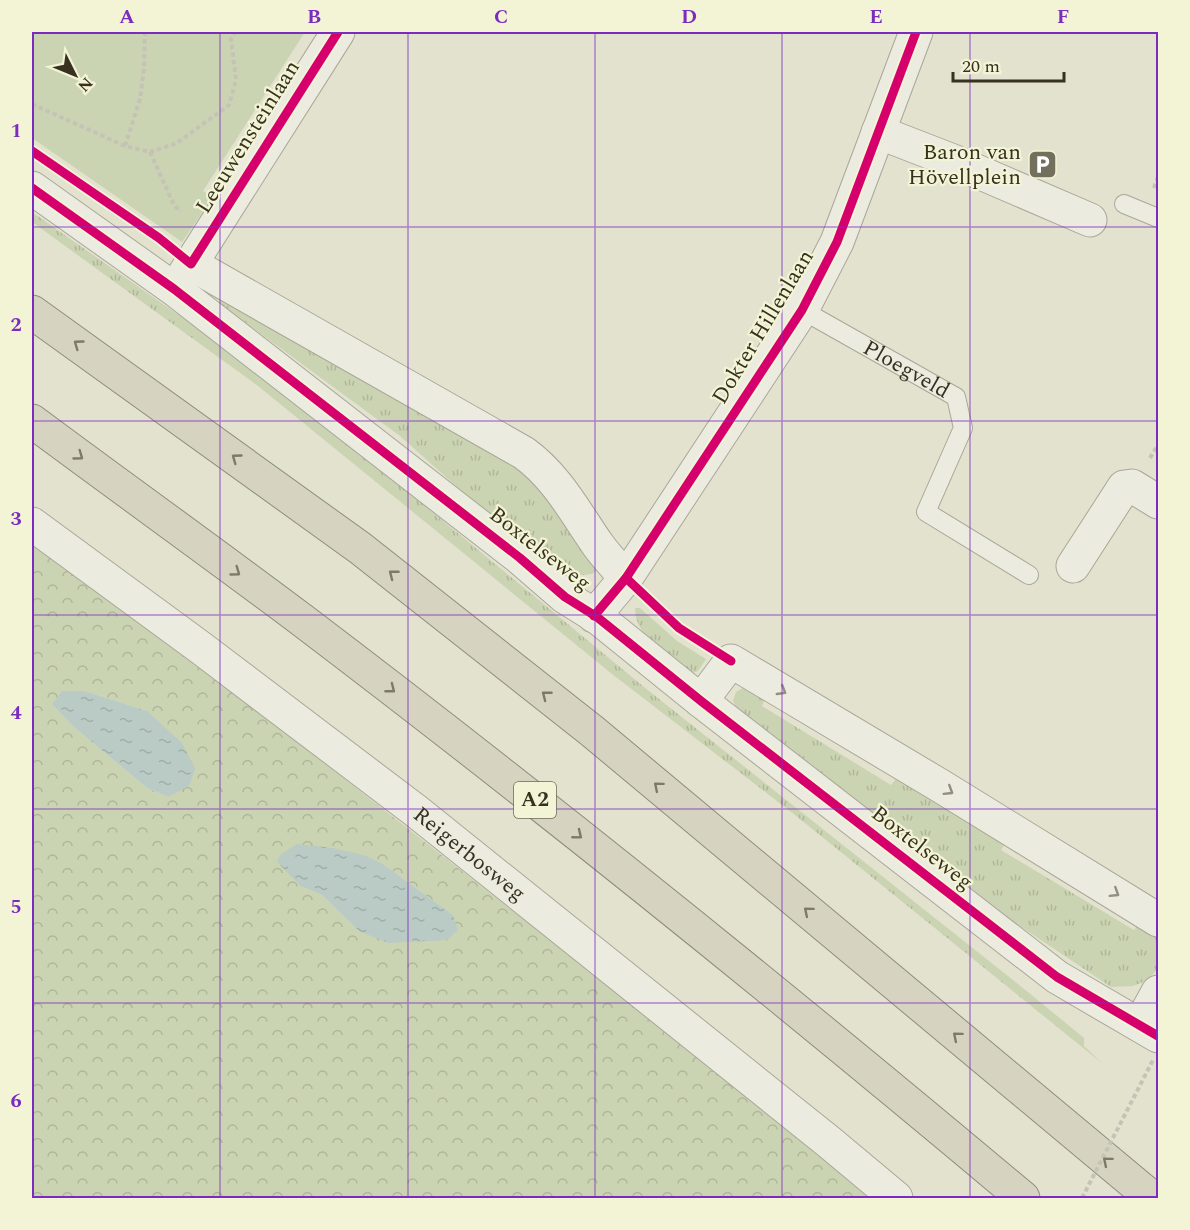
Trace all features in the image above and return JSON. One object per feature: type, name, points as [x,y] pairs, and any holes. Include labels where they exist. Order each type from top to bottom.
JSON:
[{"type":"highway","points":[[32,312],[360,548],[592,731],[1152,1198]]},
{"type":"highway","name":"A2","points":[[32,421],[301,620],[546,809],[872,1071],[1023,1198]]},
{"type":"street","name":"Leeuwensteinlaan","points":[[183,276],[338,32]]},
{"type":"street","name":"Dokter Hillenlaan","points":[[594,616],[626,578],[801,310],[837,242],[916,32]]},
{"type":"street","points":[[878,132],[1090,220]]},
{"type":"street","name":"Boxtelseweg","points":[[32,188],[183,276],[503,442],[541,466],[558,485],[599,546],[626,578]]},
{"type":"street","name":"Boxtelseweg","points":[[183,276],[565,597],[594,616],[1056,977],[1150,1040]]},
{"type":"street","points":[[1074,566],[1124,487],[1132,486],[1158,502]]},
{"type":"street","name":"Reigerbosweg","points":[[32,524],[201,648],[425,818],[796,1115],[896,1198]]},
{"type":"street","points":[[701,701],[732,661],[1158,920]]},
{"type":"street","points":[[1150,1040],[1158,992]]},
{"type":"lane","points":[[1124,204],[1158,218]]},
{"type":"lane","name":"Ploegveld","points":[[801,310],[956,397],[963,428],[926,512],[1029,575]]},
{"type":"path","points":[[125,146],[140,99],[145,32]]},
{"type":"path","points":[[32,104],[125,146],[150,152],[177,143],[229,105],[236,80],[231,39],[235,32]]},
{"type":"path","points":[[150,152],[174,205],[199,232],[210,235]]},
{"type":"path","points":[[1082,1198],[1150,1040]]},
{"type":"green space","points":[[32,32],[305,32],[203,191],[213,197],[182,242],[32,138]]},
{"type":"green space","points":[[32,212],[257,370],[344,439],[644,687],[1084,1038],[1084,1046],[1103,1064],[795,815],[612,674],[258,386],[32,222]]},
{"type":"green space","points":[[224,293],[532,476],[600,568],[592,574],[583,575],[574,574],[552,565],[457,487],[400,436],[219,303]]},
{"type":"green space","points":[[32,544],[192,659],[811,1145],[875,1198],[32,1198]],"holes":[[[62,691],[85,691],[147,711],[168,797],[147,788],[75,728]],[[367,856],[383,864],[453,915],[359,931],[322,895],[300,886],[277,862]]]},
{"type":"green space","points":[[635,608],[640,608],[677,641],[706,659],[698,671],[692,673],[664,653],[647,637],[636,618]]},
{"type":"green space","points":[[743,688],[753,688],[766,696],[762,706],[891,785],[898,776],[1006,842],[1001,850],[1134,930],[1139,923],[1158,936],[1158,969],[1146,981],[1133,986],[1111,987],[1020,926],[737,710],[733,701],[736,692]]},
{"type":"water","points":[[62,691],[85,691],[147,711],[182,743],[195,769],[189,786],[168,797],[147,788],[75,728],[52,704]]},
{"type":"water","points":[[297,844],[333,848],[367,856],[383,864],[453,915],[458,930],[447,940],[388,943],[359,931],[322,895],[300,886],[277,862],[280,855]]},
{"type":"cycle path","points":[[32,151],[159,238],[191,264],[338,32]]},
{"type":"cycle path","points":[[594,616],[626,578],[802,310],[837,242],[916,32]]},
{"type":"cycle path","points":[[32,188],[174,289],[520,558],[565,597],[597,617],[701,701],[1057,977],[1158,1036]]},
{"type":"cycle path","points":[[626,578],[679,628],[731,661]]},
{"type":"place","name":"Baron van Hövellplein","points":[[1042,165]]}]
